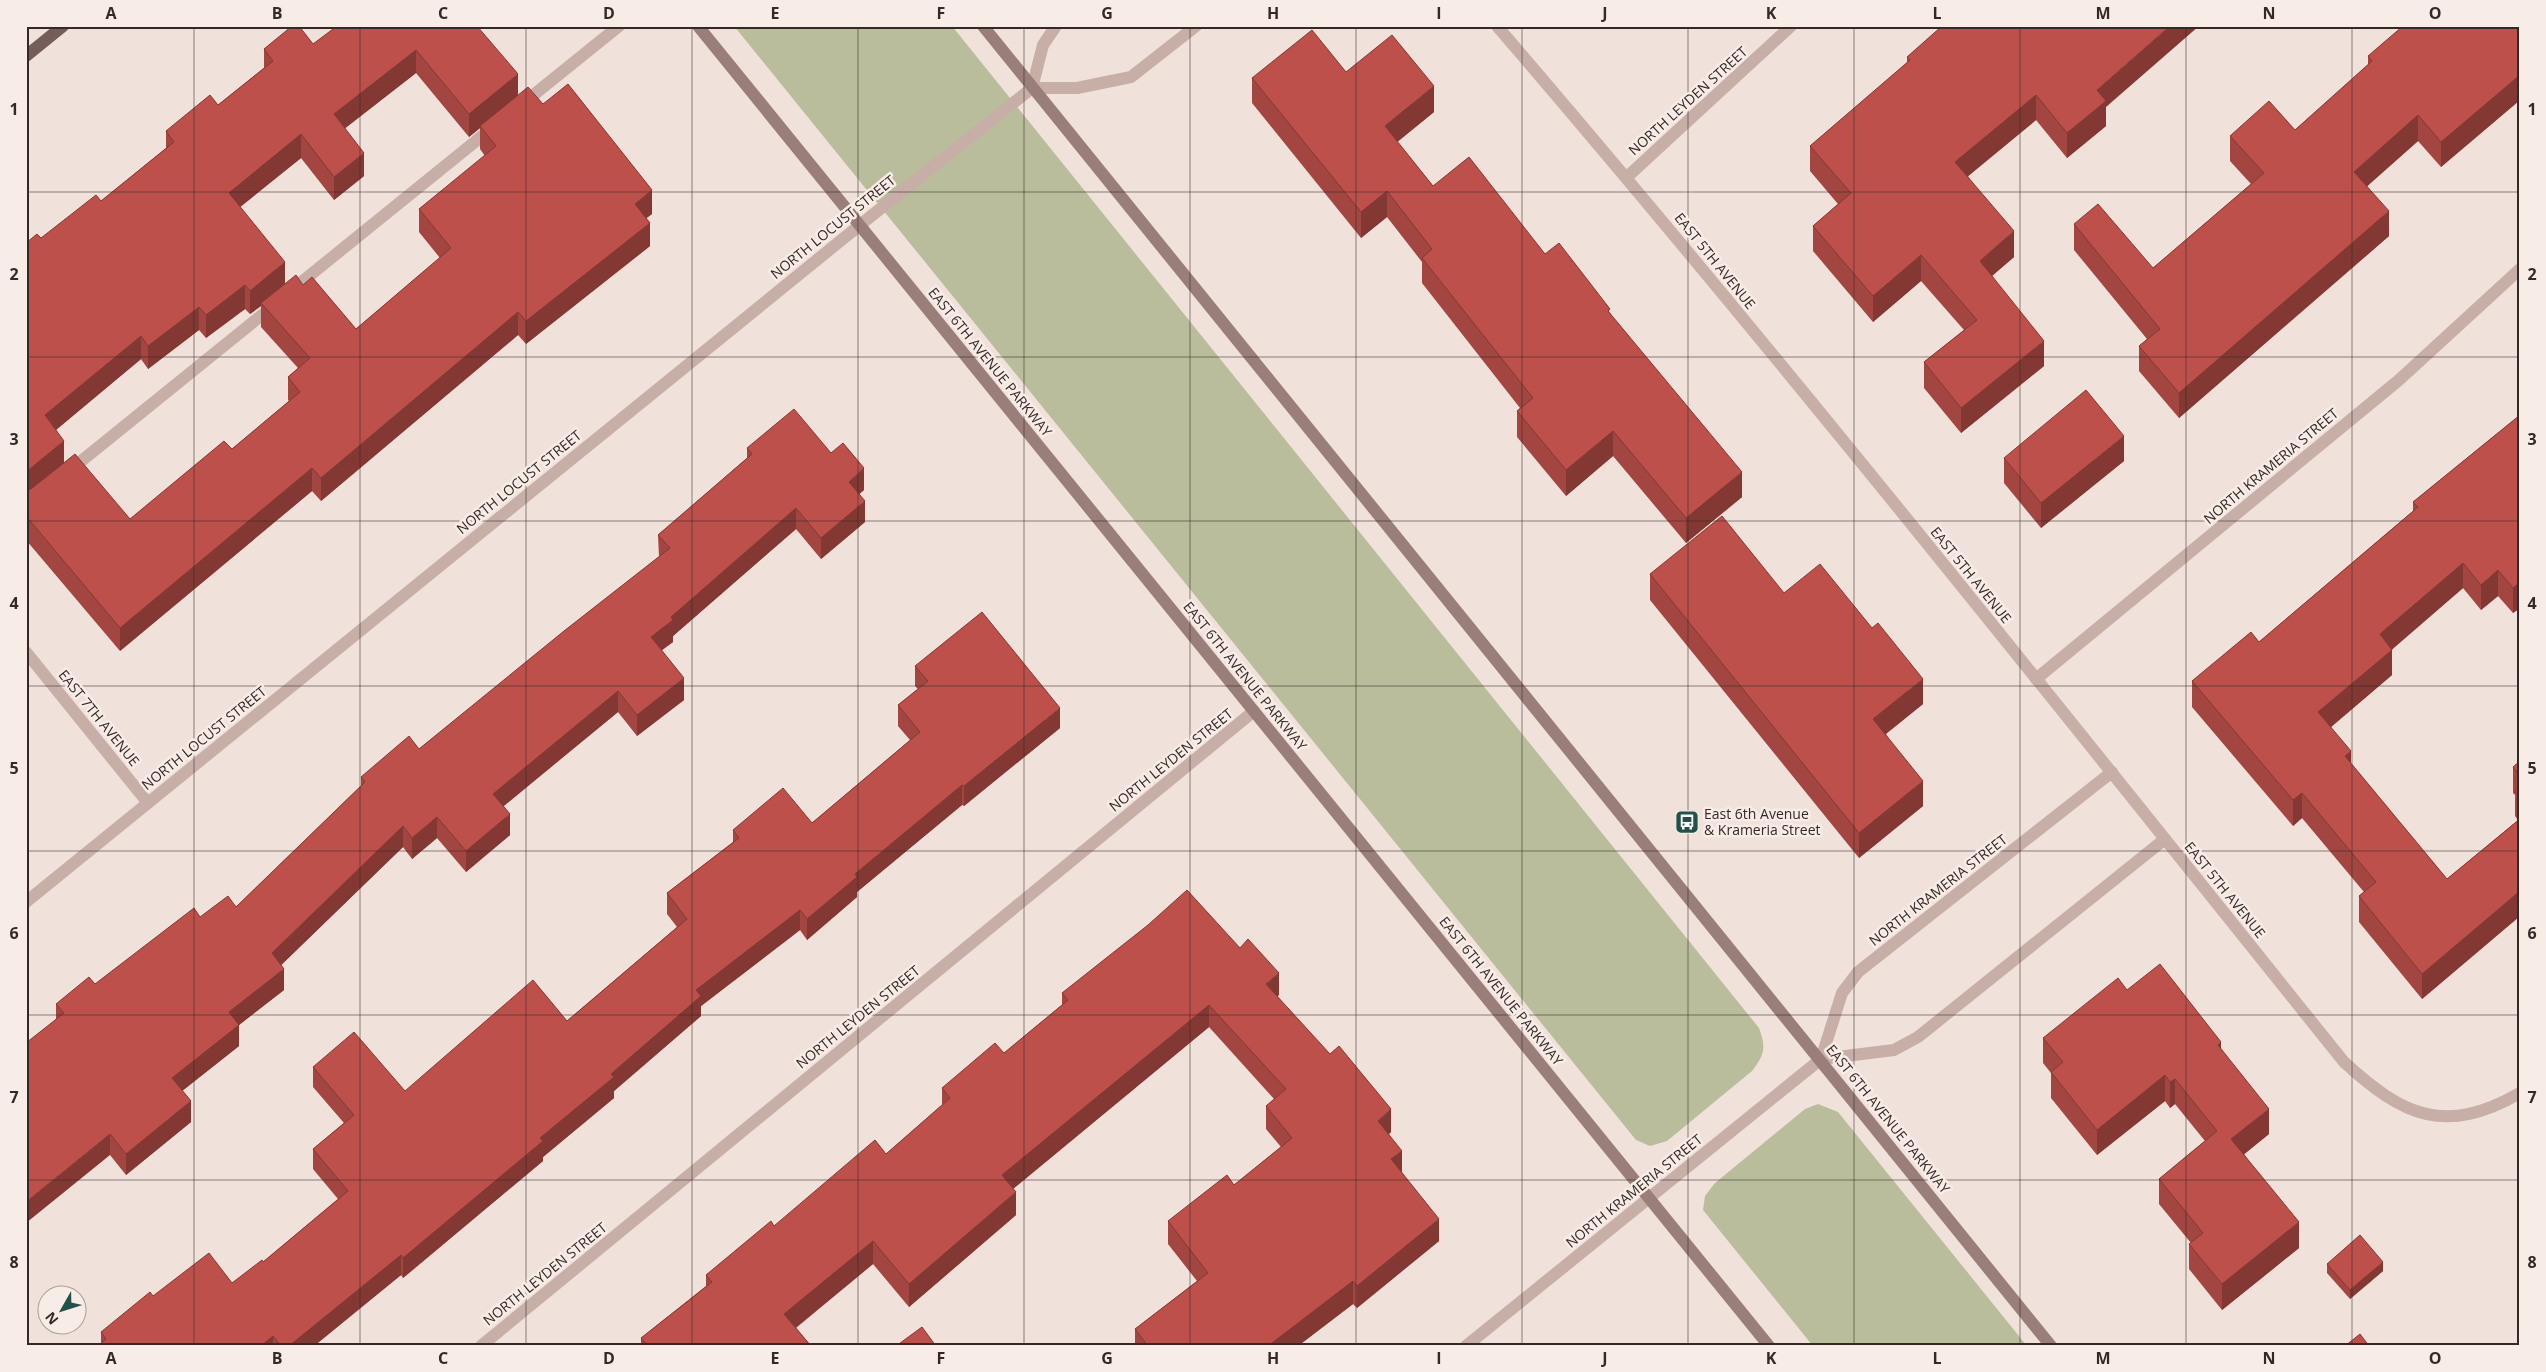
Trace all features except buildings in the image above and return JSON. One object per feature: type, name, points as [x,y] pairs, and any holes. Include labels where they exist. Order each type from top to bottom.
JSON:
[{"type":"main road","points":[[26,56],[63,26]]},
{"type":"main road","name":"EAST 6TH AVENUE PARKWAY","points":[[698,26],[1769,1346]]},
{"type":"main road","name":"EAST 6TH AVENUE PARKWAY","points":[[983,26],[1821,1059],[2051,1346]]},
{"type":"street","points":[[57,481],[619,26]]},
{"type":"street","points":[[1056,26],[1043,45],[1032,88],[1077,88],[1130,76],[1196,26]]},
{"type":"street","name":"EAST 5TH AVENUE","points":[[1497,26],[1626,177],[2112,772],[2344,1062],[2388,1098],[2410,1110],[2438,1118],[2487,1108],[2520,1093]]},
{"type":"street","name":"NORTH LEYDEN STREET","points":[[1626,177],[1791,26]]},
{"type":"street","name":"NORTH LOCUST STREET","points":[[26,902],[860,225],[1032,88]]},
{"type":"street","name":"NORTH KRAMERIA STREET","points":[[2036,679],[2398,380],[2520,269]]},
{"type":"street","name":"EAST 7TH AVENUE","points":[[26,652],[148,803]]},
{"type":"street","name":"NORTH LEYDEN STREET","points":[[481,1346],[1254,711]]},
{"type":"street","name":"NORTH KRAMERIA STREET","points":[[1466,1346],[1821,1059],[1842,993],[1858,972],[2112,772]]},
{"type":"street","points":[[1821,1059],[1894,1050],[1918,1037],[2165,839]]},
{"type":"green space","points":[[734,26],[952,26],[1759,1028],[1763,1041],[1763,1051],[1760,1060],[1752,1071],[1667,1141],[1650,1146],[1636,1140]]},
{"type":"green space","points":[[1818,1104],[1838,1112],[2027,1346],[1813,1346],[1703,1210],[1705,1196],[1715,1183],[1805,1109]]},
{"type":"place","name":"East 6th Avenue & Krameria Street","points":[[1687,822]]}]
